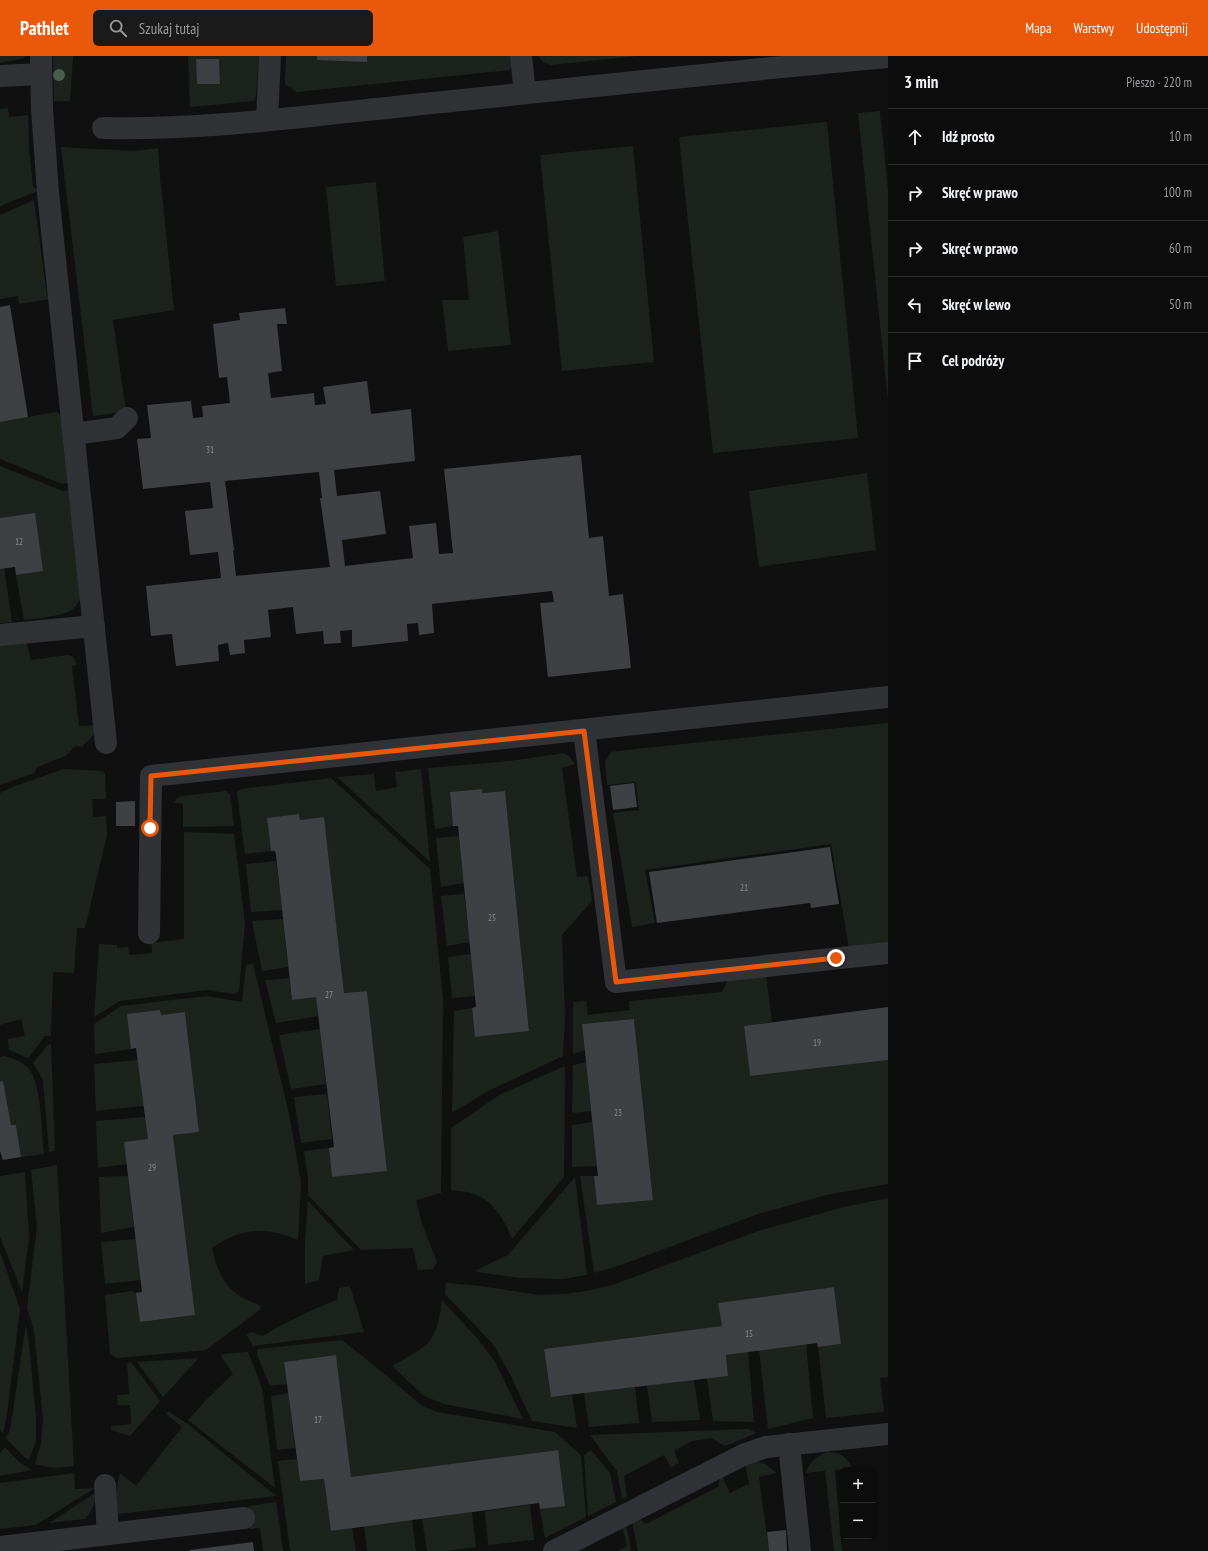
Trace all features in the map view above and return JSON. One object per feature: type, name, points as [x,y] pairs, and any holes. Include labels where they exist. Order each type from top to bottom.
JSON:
[{"type":"street","points":[[267,120],[270,56]]},
{"type":"street","points":[[521,56],[525,93]]},
{"type":"street","points":[[103,128],[174,128],[267,120],[525,93],[732,64],[888,57]]},
{"type":"street","points":[[0,76],[41,65],[48,193],[106,743]]},
{"type":"street","points":[[74,434],[117,428],[127,418]]},
{"type":"street","points":[[0,635],[94,626]]},
{"type":"street","points":[[149,933],[151,776],[888,698]]},
{"type":"street","points":[[584,731],[616,982],[888,953]]},
{"type":"street","points":[[554,1551],[743,1455],[766,1447],[888,1434]]},
{"type":"street","points":[[789,1444],[800,1551]]},
{"type":"street","points":[[105,1485],[108,1534]]},
{"type":"street","points":[[0,1547],[244,1518]]},
{"type":"shaded area","points":[[0,56],[26,56],[21,59],[0,63]]},
{"type":"shaded area","points":[[53,56],[73,56],[70,101],[54,101]]},
{"type":"shaded area","points":[[188,56],[259,56],[256,96],[254,101],[190,107]],"holes":[[[196,59],[219,59],[220,84],[197,84]]]},
{"type":"shaded area","points":[[286,56],[317,56],[367,62],[367,56],[514,56],[514,59],[510,70],[297,92],[285,84]]},
{"type":"shaded area","points":[[538,56],[637,56],[551,65],[543,62]]},
{"type":"shaded area","points":[[8,108],[9,117],[28,115],[29,149],[33,186],[38,191],[0,206],[0,109]]},
{"type":"shaded area","points":[[880,111],[888,191],[888,401],[858,113]]},
{"type":"shaded area","points":[[827,122],[858,438],[713,453],[679,137]]},
{"type":"shaded area","points":[[633,146],[654,362],[562,371],[540,155]]},
{"type":"shaded area","points":[[61,147],[134,151],[158,148],[174,310],[113,320],[126,412],[93,416]]},
{"type":"shaded area","points":[[376,182],[385,281],[336,286],[326,187]]},
{"type":"shaded area","points":[[34,200],[47,295],[50,299],[19,304],[18,296],[0,299],[0,215]]},
{"type":"shaded area","points":[[498,231],[511,345],[448,351],[442,300],[469,300],[463,237]]},
{"type":"shaded area","points":[[56,412],[62,415],[69,483],[62,484],[0,459],[0,422]]},
{"type":"shaded area","points":[[0,466],[63,491],[69,490],[82,596],[73,609],[63,614],[24,620],[16,575],[42,571],[0,518]]},
{"type":"shaded area","points":[[867,473],[876,550],[759,567],[749,491]]},
{"type":"shaded area","points":[[4,568],[12,622],[0,623],[0,569]]},
{"type":"shaded area","points":[[26,640],[31,660],[68,655],[74,658],[77,665],[72,666],[79,726],[99,725],[100,728],[82,747],[75,746],[66,756],[37,767],[34,773],[0,785],[0,643]]},
{"type":"shaded area","points":[[888,723],[888,945],[849,948],[831,844],[645,870],[655,923],[632,927],[613,813],[639,810],[636,782],[607,785],[605,762],[611,752]]},
{"type":"shaded area","points":[[564,753],[570,757],[575,764],[562,768],[577,877],[588,876],[592,901],[562,935],[565,1016],[563,1056],[488,1091],[452,1113],[454,1011],[472,1008],[475,1037],[529,1031],[505,791],[482,793],[481,789],[450,792],[453,826],[435,829],[428,768],[510,761]]},
{"type":"shaded area","points":[[63,769],[103,771],[105,774],[106,799],[92,799],[93,817],[106,816],[107,835],[85,928],[77,928],[74,973],[53,972],[51,1036],[45,1036],[28,1058],[9,1050],[8,1039],[25,1036],[21,1019],[0,1025],[0,793]]},
{"type":"shaded area","points":[[421,769],[430,862],[337,777],[374,774],[376,791],[397,787],[395,772]]},
{"type":"shaded area","points":[[331,778],[430,869],[443,999],[441,1193],[416,1200],[422,1224],[437,1262],[433,1269],[418,1270],[413,1248],[361,1250],[308,1195],[308,1179],[304,1151],[329,1148],[332,1177],[387,1170],[367,991],[344,993],[324,817],[300,820],[299,814],[267,818],[271,851],[245,854],[237,793],[241,789]]},
{"type":"shaded area","points":[[226,791],[230,795],[234,826],[183,827],[183,803],[174,803],[177,798],[182,796]]},
{"type":"shaded area","points":[[184,832],[234,834],[245,923],[239,991],[234,994],[207,990],[120,1001],[94,1017],[99,944],[117,945],[117,948],[128,947],[129,955],[152,953],[151,943],[184,939]]},
{"type":"shaded area","points":[[459,836],[464,883],[441,887],[436,838]]},
{"type":"shaded area","points":[[276,861],[282,910],[251,912],[246,864]]},
{"type":"shaded area","points":[[464,894],[470,942],[447,946],[441,896]]},
{"type":"shaded area","points":[[283,919],[288,967],[262,971],[252,921]]},
{"type":"shaded area","points":[[471,954],[475,996],[452,998],[448,957]]},
{"type":"shaded area","points":[[253,964],[289,1114],[301,1182],[298,1240],[275,1233],[254,1231],[233,1236],[212,1248],[218,1268],[227,1284],[241,1297],[260,1305],[261,1309],[206,1350],[117,1358],[110,1354],[105,1295],[132,1291],[136,1293],[140,1322],[195,1315],[173,1135],[199,1132],[185,1012],[161,1015],[160,1010],[131,1049],[95,1054],[94,1024],[121,1006],[208,996],[242,1002],[246,965]]},
{"type":"shaded area","points":[[766,975],[772,1022],[744,1026],[750,1076],[888,1060],[888,1184],[826,1195],[758,1214],[621,1265],[594,1273],[580,1176],[594,1176],[597,1205],[653,1199],[634,1019],[582,1024],[585,1050],[573,1054],[573,1002],[586,1001],[588,1015],[630,1010],[629,1001],[722,992],[728,980]]},
{"type":"shaded area","points":[[289,978],[292,1000],[316,997],[318,1016],[276,1023],[265,980]]},
{"type":"shaded area","points":[[320,1029],[326,1084],[291,1089],[279,1035]]},
{"type":"shaded area","points":[[51,1044],[55,1151],[49,1152],[43,1080],[33,1063],[48,1045]]},
{"type":"shaded area","points":[[4,1056],[24,1064],[30,1070],[35,1081],[42,1124],[44,1154],[21,1157],[16,1125],[11,1125],[3,1082],[0,1082],[0,1057]]},
{"type":"shaded area","points":[[138,1060],[144,1106],[96,1111],[94,1064]]},
{"type":"shaded area","points":[[586,1062],[591,1111],[572,1113],[573,1065]]},
{"type":"shaded area","points":[[565,1066],[564,1177],[512,1239],[498,1212],[487,1201],[471,1193],[451,1190],[451,1128],[499,1095]]},
{"type":"shaded area","points":[[327,1094],[332,1139],[301,1143],[294,1097]]},
{"type":"shaded area","points":[[145,1117],[148,1139],[127,1164],[98,1168],[96,1121]]},
{"type":"shaded area","points":[[593,1122],[597,1166],[572,1167],[572,1125]]},
{"type":"shaded area","points":[[57,1165],[74,1466],[53,1468],[35,1464],[41,1443],[43,1419],[34,1331],[27,1308],[37,1227],[31,1170]]},
{"type":"shaded area","points":[[25,1172],[29,1237],[22,1292],[0,1237],[0,1176]]},
{"type":"shaded area","points":[[128,1176],[134,1227],[101,1233],[99,1177]]},
{"type":"shaded area","points":[[575,1177],[587,1275],[563,1279],[522,1278],[477,1272],[476,1270],[508,1255]]},
{"type":"shaded area","points":[[888,1198],[888,1377],[880,1378],[884,1412],[826,1418],[818,1347],[841,1344],[834,1287],[719,1303],[722,1326],[544,1349],[551,1397],[572,1395],[577,1428],[532,1421],[511,1376],[493,1344],[445,1294],[446,1283],[481,1286],[539,1295],[566,1294],[592,1290],[615,1284],[758,1231],[844,1207]]},
{"type":"shaded area","points":[[308,1201],[354,1250],[323,1256],[319,1280],[305,1284],[305,1243]]},
{"type":"shaded area","points":[[136,1239],[141,1280],[105,1284],[101,1242]]},
{"type":"shaded area","points":[[0,1252],[20,1309],[7,1414],[3,1434],[0,1430]]},
{"type":"shaded area","points":[[350,1286],[364,1332],[253,1346],[246,1334],[252,1332],[263,1336],[299,1316],[337,1300],[339,1288]]},
{"type":"shaded area","points":[[442,1300],[477,1338],[495,1362],[523,1419],[444,1404],[424,1396],[392,1366],[417,1352],[429,1342],[437,1327]]},
{"type":"shaded area","points":[[26,1324],[36,1416],[36,1441],[29,1460],[22,1455],[6,1438],[10,1430]]},
{"type":"shaded area","points":[[342,1340],[422,1406],[437,1412],[555,1432],[581,1455],[586,1517],[545,1538],[540,1509],[557,1450],[351,1477],[336,1355],[284,1362],[287,1384],[270,1386],[257,1355],[258,1349]]},
{"type":"shaded area","points":[[806,1344],[813,1418],[768,1429],[759,1350]]},
{"type":"shaded area","points":[[248,1352],[262,1388],[275,1488],[188,1420],[233,1374],[221,1356],[223,1354]]},
{"type":"shaded area","points":[[748,1352],[754,1422],[713,1421],[707,1378],[728,1376],[726,1355]]},
{"type":"shaded area","points":[[199,1358],[163,1397],[137,1362]]},
{"type":"shaded area","points":[[131,1362],[160,1401],[130,1436],[111,1430],[111,1426],[131,1424],[130,1405],[118,1405],[117,1395],[129,1394],[127,1363]]},
{"type":"shaded area","points":[[694,1380],[700,1420],[652,1422],[647,1385]]},
{"type":"shaded area","points":[[635,1387],[639,1423],[589,1427],[584,1393]]},
{"type":"shaded area","points":[[288,1393],[295,1448],[277,1450],[271,1396]]},
{"type":"shaded area","points":[[168,1411],[189,1425],[276,1496],[118,1514],[117,1494],[120,1473],[136,1486],[182,1427],[166,1414]]},
{"type":"shaded area","points":[[748,1429],[757,1433],[725,1446],[711,1438],[692,1441],[674,1451],[679,1463],[671,1467],[664,1455],[624,1476],[627,1497],[622,1499],[617,1471],[590,1435]]},
{"type":"shaded area","points":[[5,1447],[19,1462],[32,1470],[0,1476],[0,1453]]},
{"type":"shaded area","points":[[591,1450],[610,1473],[616,1502],[588,1516],[584,1455]]},
{"type":"shaded area","points":[[827,1452],[840,1454],[852,1467],[840,1467],[840,1469],[835,1470],[842,1551],[834,1551],[825,1471],[806,1473],[809,1465]]},
{"type":"shaded area","points":[[297,1459],[300,1481],[324,1479],[331,1531],[352,1528],[356,1551],[290,1550],[278,1461]]},
{"type":"shaded area","points":[[753,1461],[766,1464],[776,1473],[759,1477],[769,1551],[638,1551],[632,1521],[637,1516],[646,1524],[718,1487],[721,1474],[730,1493],[749,1484],[745,1463]]},
{"type":"shaded area","points":[[74,1473],[75,1489],[95,1488],[36,1525],[0,1529],[0,1483]]},
{"type":"shaded area","points":[[95,1493],[93,1507],[85,1519],[49,1523]]},
{"type":"shaded area","points":[[276,1502],[283,1551],[263,1551],[260,1528],[250,1529],[248,1506]]},
{"type":"shaded area","points":[[530,1505],[534,1540],[488,1545],[485,1511]]},
{"type":"shaded area","points":[[472,1512],[476,1547],[446,1551],[427,1551],[422,1519]]},
{"type":"shaded area","points":[[412,1520],[416,1551],[367,1551],[364,1526]]},
{"type":"shaded area","points":[[626,1524],[631,1548],[630,1551],[618,1551],[627,1546],[622,1525]]},
{"type":"building","points":[[317,56],[367,56],[367,62],[317,60]]},
{"type":"building","points":[[196,59],[219,59],[220,84],[197,84]]},
{"type":"building","points":[[10,305],[28,417],[0,422],[0,307]]},
{"type":"building","points":[[285,308],[287,324],[277,324],[282,371],[268,373],[271,398],[314,393],[315,405],[326,404],[323,387],[367,381],[371,414],[411,409],[415,461],[334,470],[337,496],[380,491],[386,534],[342,540],[345,566],[413,558],[409,526],[436,523],[439,554],[453,553],[444,469],[581,455],[589,538],[603,536],[609,596],[623,594],[631,668],[548,677],[540,603],[554,602],[552,591],[432,604],[434,633],[419,635],[418,623],[407,624],[408,641],[352,647],[352,630],[340,631],[341,643],[324,644],[323,631],[296,634],[293,607],[268,610],[271,637],[244,640],[245,653],[230,655],[228,643],[218,645],[219,661],[176,666],[172,634],[151,636],[146,586],[221,578],[218,552],[190,555],[185,511],[213,508],[210,482],[143,489],[137,439],[151,438],[147,405],[191,401],[193,418],[203,417],[202,406],[230,403],[227,377],[219,378],[213,324],[240,320],[239,313]],"holes":[[[319,472],[322,498],[320,498],[330,567],[236,576],[225,481]]]},
{"type":"building","points":[[35,513],[43,571],[16,575],[15,567],[0,569],[0,518]]},
{"type":"building","points":[[634,783],[637,807],[613,810],[610,786]]},
{"type":"building","points":[[482,789],[482,793],[505,791],[529,1031],[475,1037],[472,1008],[476,1007],[458,826],[453,826],[450,792]]},
{"type":"building","points":[[135,801],[135,826],[116,826],[116,802]]},
{"type":"building","points":[[299,814],[300,820],[324,817],[344,993],[367,991],[387,1171],[332,1177],[329,1148],[334,1147],[316,997],[292,1000],[276,855],[275,851],[271,851],[267,818]]},
{"type":"building","points":[[830,847],[839,904],[811,908],[810,903],[657,923],[649,872]]},
{"type":"building","points":[[888,1007],[888,1060],[750,1076],[744,1026]]},
{"type":"building","points":[[160,1010],[161,1015],[185,1012],[199,1132],[173,1135],[195,1315],[140,1322],[136,1293],[142,1292],[124,1142],[148,1139],[136,1048],[131,1049],[127,1014]]},
{"type":"building","points":[[634,1019],[653,1200],[597,1205],[594,1176],[598,1176],[582,1024]]},
{"type":"building","points":[[3,1081],[11,1125],[16,1125],[21,1157],[3,1160],[0,1151],[0,1082]]},
{"type":"building","points":[[834,1287],[841,1344],[818,1347],[817,1343],[726,1355],[728,1376],[551,1397],[544,1349],[722,1326],[718,1303]]},
{"type":"building","points":[[336,1355],[351,1477],[558,1450],[565,1506],[540,1509],[539,1503],[331,1531],[324,1479],[300,1481],[284,1362]]},
{"type":"building","points":[[786,1530],[787,1551],[769,1551],[767,1532]]},
{"type":"building","points":[[253,1542],[254,1551],[190,1551],[190,1550]]},
{"type":"route","points":[[150,828],[151,776],[584,731],[616,982],[836,958]]}]
